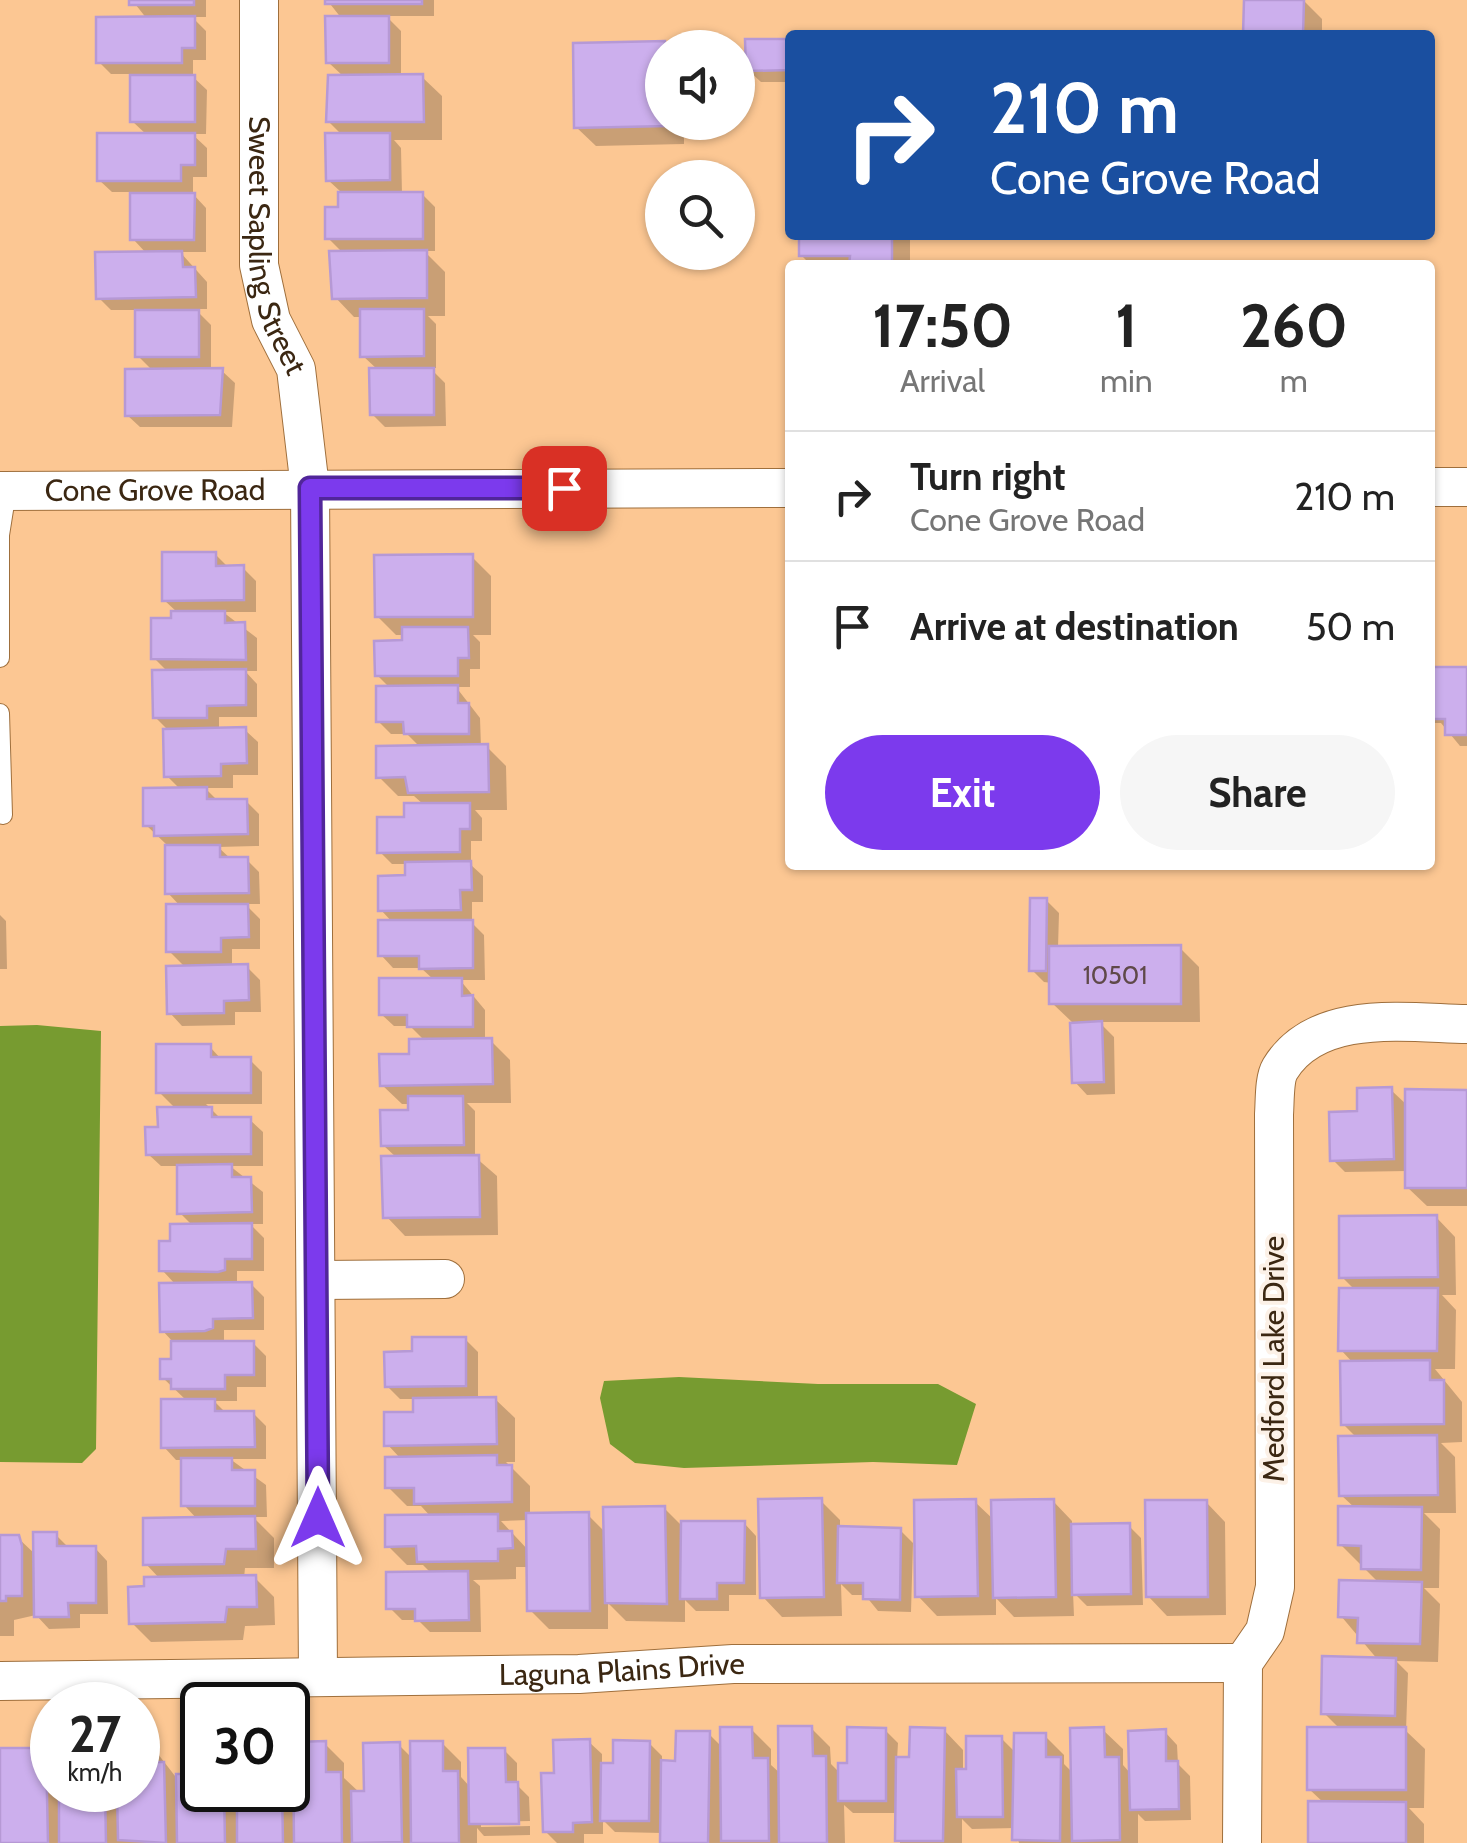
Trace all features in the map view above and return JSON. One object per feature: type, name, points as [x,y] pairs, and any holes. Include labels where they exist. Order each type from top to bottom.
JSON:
[{"type":"street","name":"Sweet Sapling Street","points":[[260,0],[258,265],[271,320],[296,369],[310,488],[318,1676]]},
{"type":"street","points":[[1435,487],[1467,487]]},
{"type":"street","name":"Cone Grove Road","points":[[3,491],[785,488]]},
{"type":"street","name":"Medford Lake Drive","points":[[1242,1843],[1243,1664],[1265,1631],[1275,1587],[1274,1114],[1279,1070],[1309,1040],[1355,1023],[1467,1024]]},
{"type":"street","points":[[318,1280],[445,1279]]},
{"type":"street","name":"Laguna Plains Drive","points":[[0,1681],[579,1674],[732,1664],[1243,1664]]},
{"type":"lane","points":[[0,658],[3,491]]},
{"type":"lane","points":[[0,712],[3,815]]},
{"type":"shaded area","points":[[0,1026],[101,1031],[96,1449],[82,1463],[0,1462]]},
{"type":"shaded area","points":[[679,1377],[818,1384],[938,1384],[976,1404],[957,1465],[873,1462],[684,1468],[635,1463],[610,1444],[600,1398],[604,1381]]},
{"type":"building","points":[[129,0],[194,0],[194,5],[129,5]]},
{"type":"building","points":[[325,0],[422,0],[422,4],[325,4]]},
{"type":"building","points":[[1244,0],[1304,0],[1303,30],[1243,30]]},
{"type":"building","points":[[195,16],[195,48],[182,48],[182,63],[96,63],[96,17]]},
{"type":"building","points":[[325,16],[389,16],[389,63],[326,63]]},
{"type":"building","points":[[755,39],[785,39],[785,70],[755,71]]},
{"type":"building","points":[[645,41],[645,126],[574,128],[573,43]]},
{"type":"building","points":[[423,74],[424,122],[326,122],[328,75]]},
{"type":"building","points":[[130,75],[195,75],[195,122],[130,122]]},
{"type":"building","points":[[97,133],[195,133],[195,165],[181,165],[181,181],[97,181]]},
{"type":"building","points":[[325,133],[390,133],[390,180],[326,181]]},
{"type":"building","points":[[338,192],[423,192],[423,239],[325,239],[325,207],[338,207]]},
{"type":"building","points":[[130,193],[195,193],[194,240],[130,240]]},
{"type":"building","points":[[799,240],[892,240],[892,260],[799,256]]},
{"type":"building","points":[[427,250],[427,298],[332,299],[329,251]]},
{"type":"building","points":[[182,251],[183,267],[195,267],[196,297],[96,299],[95,252]]},
{"type":"building","points":[[360,309],[424,309],[424,356],[360,357]]},
{"type":"building","points":[[135,310],[199,310],[199,357],[135,357]]},
{"type":"building","points":[[223,368],[220,415],[125,416],[125,369]]},
{"type":"building","points":[[369,368],[434,368],[434,415],[370,415]]},
{"type":"building","points":[[162,552],[216,552],[216,566],[244,565],[244,600],[162,601]]},
{"type":"building","points":[[473,554],[473,617],[375,617],[374,555]]},
{"type":"building","points":[[171,611],[225,611],[225,623],[245,622],[246,660],[151,659],[151,618],[171,618]]},
{"type":"building","points":[[402,627],[468,627],[469,658],[458,658],[458,676],[375,676],[374,641],[402,640]]},
{"type":"building","points":[[1435,667],[1467,667],[1467,735],[1445,735],[1445,719],[1435,719]]},
{"type":"building","points":[[246,669],[246,705],[207,706],[207,718],[153,718],[152,670]]},
{"type":"building","points":[[458,685],[458,703],[469,703],[469,734],[404,734],[403,722],[376,722],[376,686]]},
{"type":"building","points":[[246,727],[247,763],[221,764],[221,776],[164,777],[163,729]]},
{"type":"building","points":[[488,744],[489,792],[408,793],[405,777],[376,778],[376,746]]},
{"type":"building","points":[[207,787],[207,799],[247,799],[248,834],[154,836],[154,826],[143,826],[143,788]]},
{"type":"building","points":[[404,803],[470,803],[470,829],[460,829],[460,852],[377,853],[377,817],[404,817]]},
{"type":"building","points":[[165,845],[220,845],[220,857],[248,857],[249,893],[165,894]]},
{"type":"building","points":[[471,861],[472,890],[460,890],[461,910],[378,911],[378,876],[405,875],[405,862]]},
{"type":"building","points":[[1030,898],[1047,898],[1046,971],[1029,971]]},
{"type":"building","points":[[166,904],[248,904],[249,937],[221,938],[221,952],[166,952]]},
{"type":"building","points":[[378,920],[473,920],[473,968],[419,969],[419,956],[378,956]]},
{"type":"building","points":[[1181,945],[1181,1004],[1049,1004],[1049,946]]},
{"type":"building","points":[[248,964],[249,1000],[224,1001],[224,1013],[167,1014],[166,966]]},
{"type":"building","points":[[379,978],[462,978],[462,996],[473,995],[473,1027],[407,1027],[407,1015],[379,1015]]},
{"type":"building","points":[[1102,1021],[1104,1082],[1072,1083],[1070,1023]]},
{"type":"building","points":[[492,1038],[493,1084],[380,1086],[379,1054],[409,1054],[409,1039]]},
{"type":"building","points":[[156,1044],[211,1044],[211,1057],[251,1057],[251,1093],[156,1093]]},
{"type":"building","points":[[1392,1087],[1394,1159],[1330,1161],[1329,1112],[1357,1111],[1357,1088]]},
{"type":"building","points":[[1405,1089],[1467,1090],[1467,1188],[1405,1188]]},
{"type":"building","points":[[408,1096],[463,1096],[464,1145],[381,1146],[380,1110],[408,1110]]},
{"type":"building","points":[[157,1107],[212,1107],[212,1117],[251,1117],[251,1154],[146,1155],[145,1127],[158,1127]]},
{"type":"building","points":[[479,1155],[480,1217],[383,1218],[381,1156]]},
{"type":"building","points":[[232,1164],[232,1177],[251,1177],[252,1212],[177,1214],[177,1165]]},
{"type":"building","points":[[1437,1215],[1438,1277],[1339,1278],[1339,1216]]},
{"type":"building","points":[[252,1223],[252,1259],[225,1259],[225,1270],[218,1272],[159,1271],[159,1241],[170,1241],[170,1224]]},
{"type":"building","points":[[252,1282],[253,1318],[213,1319],[213,1328],[205,1331],[160,1332],[159,1283]]},
{"type":"building","points":[[1339,1288],[1438,1288],[1437,1351],[1338,1351]]},
{"type":"building","points":[[412,1337],[466,1337],[466,1386],[385,1387],[384,1352],[412,1351]]},
{"type":"building","points":[[171,1341],[254,1341],[254,1375],[225,1375],[225,1389],[171,1389],[171,1379],[160,1379],[160,1359],[171,1359]]},
{"type":"building","points":[[1430,1360],[1430,1380],[1444,1380],[1444,1424],[1341,1425],[1340,1361]]},
{"type":"building","points":[[496,1397],[497,1444],[384,1446],[384,1412],[413,1412],[413,1398]]},
{"type":"building","points":[[161,1399],[215,1399],[215,1411],[254,1411],[255,1447],[161,1448]]},
{"type":"building","points":[[1437,1435],[1438,1495],[1339,1496],[1338,1436]]},
{"type":"building","points":[[497,1455],[497,1465],[512,1465],[512,1502],[414,1504],[414,1488],[385,1488],[385,1457]]},
{"type":"building","points":[[181,1458],[232,1458],[232,1470],[255,1470],[255,1506],[181,1506]]},
{"type":"building","points":[[822,1498],[824,1597],[760,1598],[758,1499]]},
{"type":"building","points":[[976,1499],[978,1596],[915,1597],[914,1500]]},
{"type":"building","points":[[1054,1499],[1056,1597],[993,1598],[991,1500]]},
{"type":"building","points":[[1145,1500],[1207,1500],[1208,1597],[1146,1597]]},
{"type":"building","points":[[665,1506],[667,1604],[605,1603],[603,1507]]},
{"type":"building","points":[[1338,1506],[1422,1507],[1421,1570],[1361,1569],[1361,1546],[1338,1545]]},
{"type":"building","points":[[589,1512],[590,1611],[527,1611],[526,1513]]},
{"type":"building","points":[[498,1514],[498,1531],[512,1531],[513,1548],[498,1549],[498,1561],[417,1562],[416,1546],[385,1547],[385,1515]]},
{"type":"building","points":[[255,1516],[256,1549],[226,1549],[224,1564],[143,1565],[143,1518]]},
{"type":"building","points":[[681,1521],[745,1521],[744,1583],[717,1583],[717,1599],[680,1599]]},
{"type":"building","points":[[1130,1523],[1131,1594],[1072,1595],[1071,1524]]},
{"type":"building","points":[[838,1526],[901,1528],[900,1600],[863,1599],[863,1583],[837,1583]]},
{"type":"building","points":[[33,1532],[57,1532],[57,1546],[96,1546],[96,1603],[68,1603],[69,1617],[34,1617]]},
{"type":"building","points":[[0,1535],[19,1535],[22,1546],[22,1596],[6,1596],[6,1601],[0,1601]]},
{"type":"building","points":[[468,1571],[469,1620],[415,1621],[415,1609],[386,1609],[386,1572]]},
{"type":"building","points":[[256,1575],[257,1607],[227,1607],[225,1622],[129,1624],[128,1587],[144,1586],[144,1577]]},
{"type":"building","points":[[1339,1580],[1422,1582],[1420,1644],[1357,1643],[1358,1618],[1338,1617]]},
{"type":"building","points":[[1322,1656],[1396,1658],[1395,1716],[1321,1714]]},
{"type":"building","points":[[778,1726],[812,1726],[813,1756],[826,1756],[827,1843],[779,1843]]},
{"type":"building","points":[[720,1727],[752,1727],[753,1758],[768,1758],[769,1841],[721,1841]]},
{"type":"building","points":[[847,1727],[886,1728],[886,1801],[838,1801],[838,1763],[847,1763]]},
{"type":"building","points":[[910,1727],[945,1728],[943,1841],[895,1841],[896,1757],[909,1757]]},
{"type":"building","points":[[1104,1727],[1105,1757],[1119,1757],[1120,1840],[1072,1841],[1070,1728]]},
{"type":"building","points":[[1307,1727],[1406,1727],[1406,1790],[1307,1790]]},
{"type":"building","points":[[1166,1729],[1166,1761],[1178,1761],[1179,1809],[1130,1810],[1128,1731]]},
{"type":"building","points":[[676,1731],[710,1731],[708,1843],[660,1843],[661,1760],[675,1761]]},
{"type":"building","points":[[1014,1733],[1046,1733],[1046,1757],[1061,1757],[1060,1841],[1012,1840]]},
{"type":"building","points":[[966,1736],[1002,1736],[1003,1817],[957,1817],[956,1769],[966,1769]]},
{"type":"building","points":[[590,1739],[592,1822],[573,1823],[573,1832],[543,1832],[541,1773],[554,1773],[553,1740]]},
{"type":"building","points":[[613,1740],[650,1741],[649,1821],[600,1821],[601,1763],[613,1763]]},
{"type":"building","points":[[310,1741],[326,1741],[326,1772],[341,1772],[342,1843],[294,1843],[294,1812],[310,1812]]},
{"type":"building","points":[[410,1741],[443,1741],[443,1771],[458,1771],[459,1843],[411,1843]]},
{"type":"building","points":[[400,1742],[402,1842],[352,1843],[351,1791],[364,1791],[363,1743]]},
{"type":"building","points":[[0,1748],[30,1748],[30,1812],[47,1812],[48,1843],[0,1843]]},
{"type":"building","points":[[468,1748],[505,1748],[506,1782],[518,1782],[519,1824],[469,1824]]},
{"type":"building","points":[[160,1762],[164,1762],[166,1843],[118,1840],[117,1812],[160,1812]]},
{"type":"building","points":[[176,1774],[180,1774],[180,1812],[224,1812],[225,1843],[177,1843]]},
{"type":"building","points":[[1308,1801],[1406,1802],[1406,1843],[1308,1843]]},
{"type":"building","points":[[59,1812],[105,1812],[106,1843],[59,1843]]},
{"type":"building","points":[[237,1812],[282,1812],[283,1843],[237,1843]]},
{"type":"route","points":[[318,1518],[310,488],[564,488]]}]
